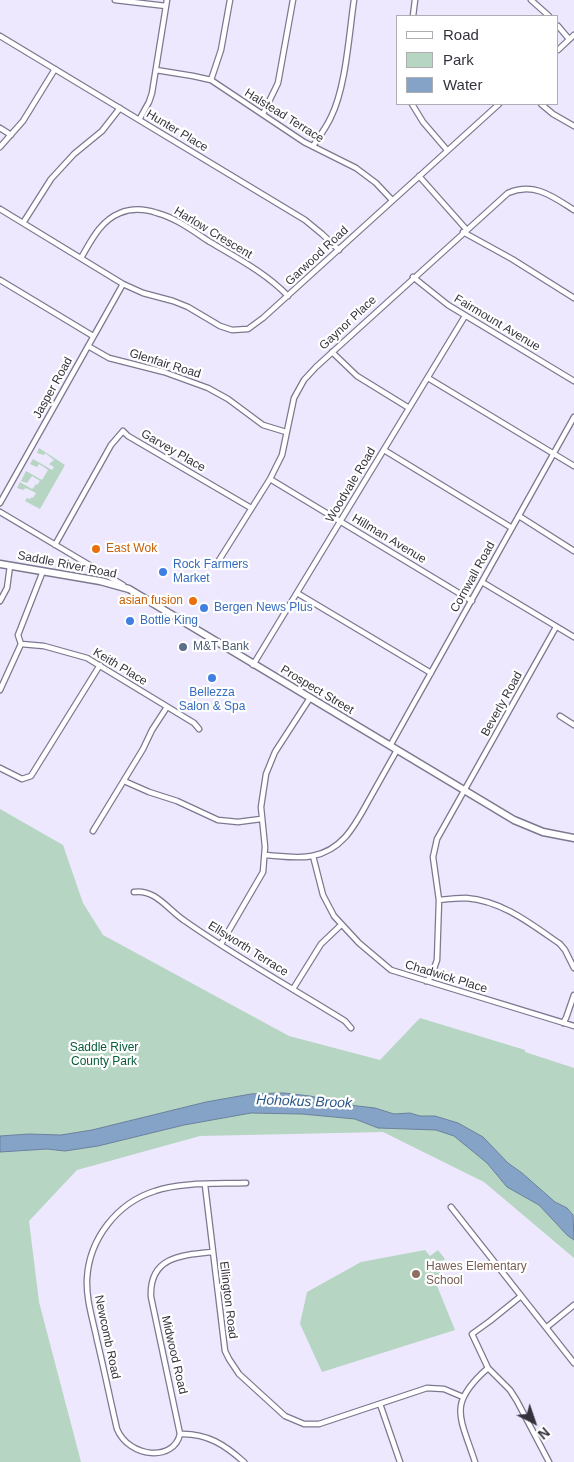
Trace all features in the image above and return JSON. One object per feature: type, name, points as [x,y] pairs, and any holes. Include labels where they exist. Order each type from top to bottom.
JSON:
[{"type":"main road","name":"Saddle River Road","points":[[0,564],[100,581],[129,589]]},
{"type":"main road","name":"Prospect Street","points":[[129,589],[253,665],[530,828],[574,838]]},
{"type":"street","points":[[116,0],[166,6]]},
{"type":"street","points":[[139,120],[149,102],[156,70],[166,0]]},
{"type":"street","points":[[211,80],[221,50],[230,0]]},
{"type":"street","points":[[262,114],[278,83],[293,0]]},
{"type":"street","points":[[312,146],[327,126],[336,106],[354,0]]},
{"type":"street","points":[[413,15],[415,0]]},
{"type":"street","points":[[531,0],[548,15]]},
{"type":"street","points":[[559,27],[570,39]]},
{"type":"street","points":[[559,49],[574,35]]},
{"type":"street","name":"Hunter Place","points":[[0,36],[305,220],[338,250]]},
{"type":"street","points":[[0,147],[12,135],[34,104],[55,69]]},
{"type":"street","name":"Halstead Terrace","points":[[156,70],[211,80],[312,146],[361,172],[376,183],[392,200]]},
{"type":"street","points":[[412,105],[418,116],[448,150]]},
{"type":"street","name":"Garwood Road","points":[[0,209],[123,284],[143,293],[174,301],[188,307],[220,326],[232,330],[248,329],[256,325],[498,105]]},
{"type":"street","points":[[542,105],[553,114],[574,126]]},
{"type":"street","points":[[23,223],[51,179],[74,154],[102,131],[120,108]]},
{"type":"street","points":[[0,128],[12,135]]},
{"type":"street","points":[[419,176],[465,231],[512,258],[574,298]]},
{"type":"street","name":"Gaynor Place","points":[[216,565],[270,479],[282,455],[292,407],[298,389],[311,371],[502,197],[521,189],[536,189],[544,191],[574,210]]},
{"type":"street","name":"Harlow Crescent","points":[[81,258],[101,226],[107,220],[121,212],[146,210],[176,221],[267,276],[288,296]]},
{"type":"street","name":"Fairmount Avenue","points":[[413,277],[436,297],[465,316],[574,381]]},
{"type":"street","points":[[0,280],[93,336]]},
{"type":"street","name":"Jasper Road","points":[[0,503],[123,284]]},
{"type":"street","name":"Woodvale Road","points":[[253,665],[465,316]]},
{"type":"street","name":"Glenfair Road","points":[[88,346],[109,358],[164,372],[208,388],[228,399],[263,425],[286,432]]},
{"type":"street","points":[[332,352],[357,376],[409,408]]},
{"type":"street","points":[[428,378],[574,466]]},
{"type":"street","name":"Cornwall Road","points":[[266,855],[293,858],[313,856],[334,848],[348,835],[431,673],[574,417]]},
{"type":"street","name":"Garvey Place","points":[[55,545],[111,445],[123,431],[128,436],[252,508]]},
{"type":"street","points":[[384,450],[512,528]]},
{"type":"street","name":"Hillman Avenue","points":[[270,479],[472,601]]},
{"type":"street","name":"Prospect Street","points":[[0,512],[129,589]]},
{"type":"street","points":[[518,516],[574,551]]},
{"type":"street","points":[[0,601],[7,588],[10,566]]},
{"type":"street","points":[[0,690],[21,644],[18,635],[43,571]]},
{"type":"street","points":[[482,582],[574,637]]},
{"type":"street","points":[[297,593],[431,673]]},
{"type":"street","name":"Beverly Road","points":[[426,981],[431,977],[437,960],[439,900],[433,857],[440,831],[556,626]]},
{"type":"street","name":"Keith Place","points":[[21,644],[44,646],[76,654],[100,665],[194,723],[199,729]]},
{"type":"street","points":[[0,768],[22,779],[32,776],[100,665]]},
{"type":"street","points":[[221,944],[259,880],[266,855],[261,819],[261,796],[270,763],[310,698]]},
{"type":"street","points":[[93,831],[167,707]]},
{"type":"street","points":[[560,716],[574,725]]},
{"type":"street","points":[[124,781],[218,820],[238,822],[261,819]]},
{"type":"street","name":"Chadwick Place","points":[[313,856],[323,895],[328,906],[341,925],[391,970],[574,1026]]},
{"type":"street","name":"Ellsworth Terrace","points":[[134,892],[150,893],[185,922],[345,1021],[351,1028]]},
{"type":"street","points":[[439,900],[475,899],[513,912],[560,944],[574,968]]},
{"type":"street","points":[[293,989],[321,944],[341,925]]},
{"type":"street","points":[[563,1023],[574,995]]},
{"type":"street","name":"Newcomb Road","points":[[180,1434],[178,1445],[174,1450],[170,1454],[159,1458],[148,1458],[138,1454],[122,1439],[117,1429],[90,1309],[87,1289],[90,1258],[99,1237],[112,1219],[127,1205],[146,1194],[166,1188],[246,1183]]},
{"type":"street","name":"Ellington Road","points":[[205,1185],[223,1342],[229,1359],[239,1374],[285,1416],[304,1424],[319,1424],[427,1388],[444,1389],[463,1397]]},
{"type":"street","points":[[451,1207],[574,1363]]},
{"type":"street","name":"Midwood Road","points":[[180,1434],[150,1297],[151,1283],[161,1266],[172,1258],[212,1252]]},
{"type":"street","points":[[521,1296],[490,1322],[472,1334],[488,1368],[510,1390],[517,1400],[549,1462]]},
{"type":"street","points":[[546,1326],[574,1305]]},
{"type":"street","points":[[475,1462],[460,1412],[463,1397],[471,1383],[488,1368]]},
{"type":"street","points":[[380,1404],[400,1462]]},
{"type":"street","points":[[180,1434],[196,1434],[213,1439],[230,1449],[244,1462]]},
{"type":"green space","points":[[39,448],[65,465],[40,509],[25,501],[27,498],[33,498],[36,493],[26,488],[23,490],[17,488],[20,482],[32,489],[40,481],[32,476],[27,483],[21,481],[26,471],[42,480],[48,470],[39,464],[37,467],[30,464],[33,459],[52,470],[54,467],[49,464],[54,460],[45,453],[44,455],[37,453]]},
{"type":"green space","name":"Saddle River County Park","points":[[0,809],[63,845],[83,903],[103,935],[289,1036],[380,1060],[420,1018],[525,1050],[525,1052],[574,1068],[574,1258],[484,1182],[383,1132],[200,1136],[77,1170],[29,1221],[39,1302],[81,1462],[0,1462]]},
{"type":"green space","points":[[425,1250],[430,1256],[438,1250],[445,1259],[436,1267],[442,1275],[435,1281],[455,1330],[322,1372],[300,1324],[307,1292],[361,1262]]},
{"type":"water","name":"Hohokus Brook","points":[[284,1093],[375,1108],[394,1114],[410,1113],[420,1116],[435,1116],[458,1123],[483,1137],[508,1163],[555,1202],[567,1208],[573,1215],[574,1240],[539,1205],[507,1187],[487,1163],[454,1136],[436,1130],[378,1128],[355,1119],[302,1114],[251,1113],[184,1125],[98,1146],[65,1151],[47,1149],[0,1152],[0,1136],[29,1134],[61,1135],[92,1130],[206,1102],[251,1094]]},
{"type":"place","name":"East Wok","points":[[96,549]]},
{"type":"place","name":"Rock Farmers Market","points":[[163,572]]},
{"type":"place","name":"asian fusion","points":[[193,601]]},
{"type":"place","name":"Bergen News Plus","points":[[204,608]]},
{"type":"place","name":"Bottle King","points":[[130,621]]},
{"type":"place","name":"M&T Bank","points":[[183,647]]},
{"type":"place","name":"Bellezza Salon & Spa","points":[[212,678]]},
{"type":"place","name":"Hawes Elementary School","points":[[416,1274]]}]
